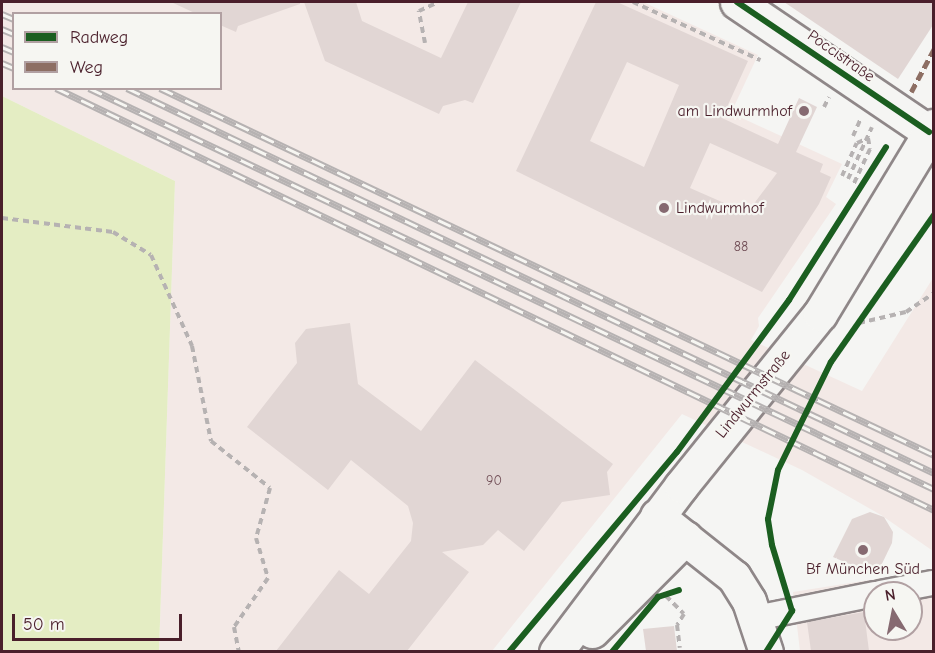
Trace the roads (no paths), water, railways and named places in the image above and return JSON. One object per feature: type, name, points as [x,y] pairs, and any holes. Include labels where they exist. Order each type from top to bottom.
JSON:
[{"type":"main road","name":"Poccistraße","points":[[737,2],[932,130]]},
{"type":"main road","name":"Lindwurmstraße","points":[[556,651],[657,516],[820,314],[932,130]]},
{"type":"main road","points":[[657,516],[734,577],[756,618],[766,651]]},
{"type":"main road","points":[[571,651],[689,541]]},
{"type":"street","points":[[756,618],[863,596]]},
{"type":"railway","points":[[2,14],[12,18]]},
{"type":"railway","points":[[2,29],[12,33]]},
{"type":"railway","points":[[2,47],[12,51]]},
{"type":"railway","points":[[2,63],[12,67]]},
{"type":"railway","points":[[60,90],[934,510]]},
{"type":"railway","points":[[93,90],[934,489]]},
{"type":"railway","points":[[131,90],[934,473]]},
{"type":"railway","points":[[164,90],[934,455]]},
{"type":"place","name":"am Lindwurmhof","points":[[804,111]]},
{"type":"place","name":"Lindwurmhof","points":[[664,208]]},
{"type":"place","name":"Bf München Süd","points":[[863,550]]}]
